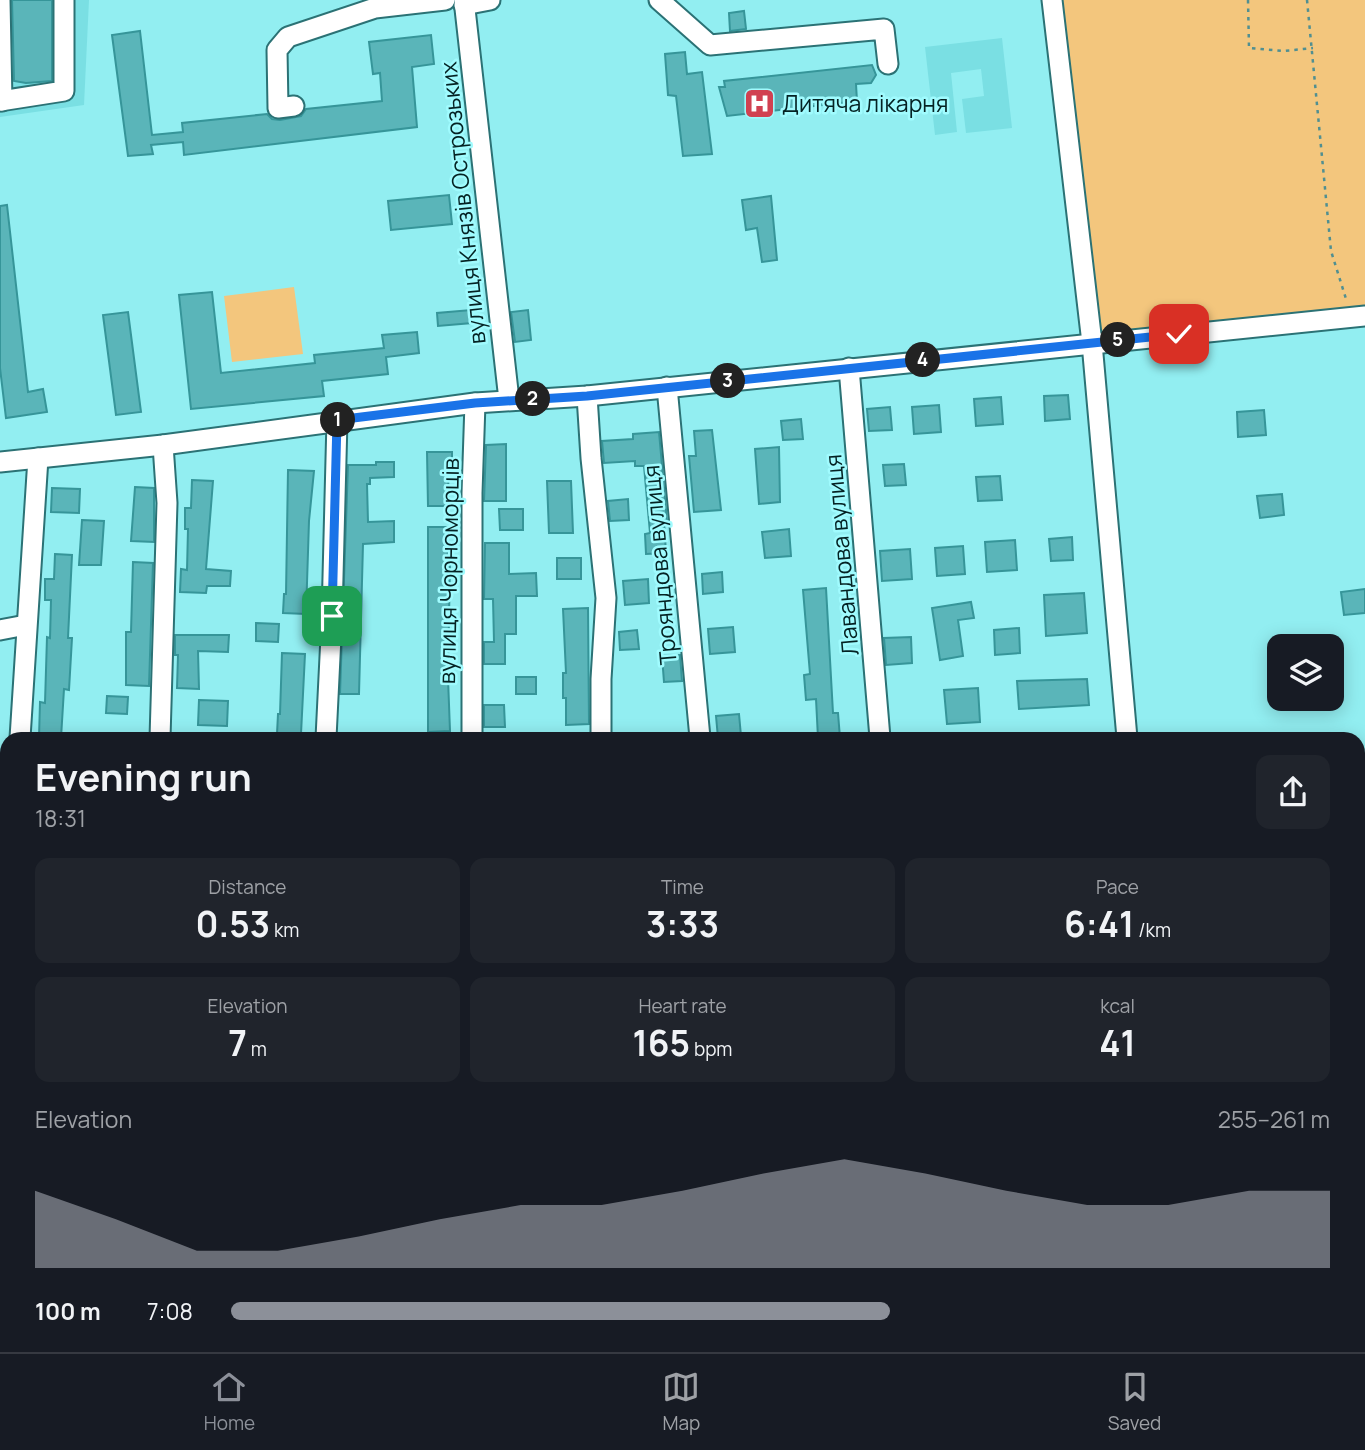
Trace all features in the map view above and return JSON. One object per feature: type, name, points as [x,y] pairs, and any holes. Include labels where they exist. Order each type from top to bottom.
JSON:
[{"type":"street","points":[[0,0],[1,101],[64,91],[64,0]]},
{"type":"street","points":[[294,106],[278,108],[277,50],[288,37],[375,8],[491,0]]},
{"type":"street","points":[[659,0],[710,45],[884,29],[888,64]]},
{"type":"street","points":[[1052,0],[1092,343],[1126,732]]},
{"type":"street","name":"вулиця Князів Острозьких","points":[[458,2],[509,400]]},
{"type":"street","points":[[0,463],[475,403],[587,396],[1360,317]]},
{"type":"street","name":"Лавандова вулиця","points":[[849,368],[879,732]]},
{"type":"street","name":"Трояндова вулиця","points":[[667,387],[699,732]]},
{"type":"street","points":[[587,396],[606,598],[601,732]]},
{"type":"street","name":"вулиця Чорноморців","points":[[472,732],[472,493],[475,403]]},
{"type":"street","points":[[326,732],[337,420]]},
{"type":"street","points":[[160,732],[167,503],[163,444]]},
{"type":"street","points":[[20,732],[38,458]]},
{"type":"street","points":[[0,630],[26,625]]},
{"type":"path","points":[[1248,0],[1249,48],[1284,51],[1313,48]]},
{"type":"path","points":[[1307,0],[1331,251],[1344,295],[1360,317]]},
{"type":"shaded area","points":[[0,0],[89,0],[84,105],[0,117]]},
{"type":"shaded area","points":[[1061,0],[1365,0],[1365,306],[1107,335],[1096,324]]},
{"type":"shaded area","points":[[1002,38],[1012,128],[966,133],[962,99],[984,96],[981,69],[951,73],[957,132],[935,135],[925,47]]},
{"type":"shaded area","points":[[294,287],[303,354],[232,362],[224,296]]},
{"type":"building","points":[[12,0],[52,0],[52,81],[14,81]]},
{"type":"building","points":[[744,11],[746,29],[730,31],[729,13]]},
{"type":"building","points":[[140,31],[152,135],[183,132],[182,123],[267,114],[272,119],[280,120],[301,116],[306,109],[382,101],[380,73],[373,74],[369,42],[431,35],[434,64],[412,67],[417,127],[184,155],[183,142],[151,145],[153,154],[128,156],[112,35]]},
{"type":"building","points":[[685,52],[687,74],[702,72],[712,154],[683,156],[676,96],[668,95],[665,54]]},
{"type":"building","name":"Дитяча лікарня","points":[[872,65],[876,75],[871,83],[856,84],[857,101],[727,116],[719,87],[725,87],[724,81]]},
{"type":"building","points":[[449,195],[452,224],[391,230],[388,201]]},
{"type":"building","points":[[771,196],[777,260],[762,262],[757,228],[746,230],[742,200]]},
{"type":"building","points":[[7,205],[28,392],[43,389],[47,412],[6,418],[0,368],[0,206]]},
{"type":"building","points":[[212,292],[221,373],[315,363],[314,355],[384,348],[382,335],[417,332],[419,353],[386,357],[388,374],[322,381],[324,396],[191,409],[179,295]]},
{"type":"building","points":[[471,310],[472,323],[438,326],[437,313]]},
{"type":"building","points":[[528,310],[531,340],[515,342],[511,312]]},
{"type":"building","points":[[128,312],[141,412],[116,415],[103,315]]},
{"type":"building","points":[[1068,395],[1070,419],[1045,421],[1044,396]]},
{"type":"building","points":[[1001,397],[1003,424],[976,426],[974,399]]},
{"type":"building","points":[[939,405],[941,432],[914,434],[912,407]]},
{"type":"building","points":[[890,407],[892,430],[869,431],[867,409]]},
{"type":"building","points":[[1264,410],[1266,435],[1238,437],[1237,412]]},
{"type":"building","points":[[801,419],[803,439],[783,440],[781,421]]},
{"type":"building","points":[[712,430],[721,510],[694,512],[689,456],[696,456],[694,431]]},
{"type":"building","points":[[659,432],[667,521],[664,521],[666,553],[646,554],[645,534],[650,533],[644,466],[635,466],[635,461],[604,463],[602,441],[633,439],[633,434]]},
{"type":"building","points":[[506,444],[506,501],[484,501],[486,445]]},
{"type":"building","points":[[779,447],[780,502],[759,504],[755,449]]},
{"type":"building","points":[[427,452],[452,452],[452,474],[448,474],[449,506],[428,506]]},
{"type":"building","points":[[376,462],[394,462],[394,477],[370,478],[370,484],[367,484],[368,522],[394,521],[394,542],[363,544],[359,694],[340,694],[348,465],[376,465]]},
{"type":"building","points":[[904,464],[906,485],[885,486],[883,465]]},
{"type":"building","points":[[288,470],[314,471],[309,521],[306,614],[283,613],[286,594]]},
{"type":"building","points":[[1000,476],[1002,500],[978,501],[976,477]]},
{"type":"building","points":[[192,480],[213,481],[206,569],[231,571],[230,586],[207,586],[206,593],[180,592],[181,569],[187,570],[188,529],[185,529],[185,508],[191,508]]},
{"type":"building","points":[[547,481],[571,481],[573,533],[549,533]]},
{"type":"building","points":[[135,487],[154,488],[154,542],[131,541]]},
{"type":"building","points":[[52,488],[80,489],[79,513],[51,512]]},
{"type":"building","points":[[1282,494],[1284,515],[1260,518],[1257,496]]},
{"type":"building","points":[[628,499],[629,520],[610,521],[608,501]]},
{"type":"building","points":[[499,509],[523,509],[523,530],[500,530]]},
{"type":"building","points":[[82,520],[104,521],[101,565],[79,565]]},
{"type":"building","points":[[428,527],[447,527],[450,559],[450,731],[428,732]]},
{"type":"building","points":[[789,529],[791,556],[765,558],[762,532]]},
{"type":"building","points":[[1072,537],[1073,560],[1051,561],[1049,539]]},
{"type":"building","points":[[1015,540],[1017,570],[987,572],[985,542]]},
{"type":"building","points":[[485,543],[509,543],[509,574],[536,573],[537,596],[516,596],[516,634],[505,634],[505,664],[484,664],[484,642],[494,642],[493,599],[484,599]]},
{"type":"building","points":[[963,546],[965,574],[937,576],[935,548]]},
{"type":"building","points":[[910,549],[912,579],[882,581],[880,551]]},
{"type":"building","points":[[55,554],[72,555],[68,638],[72,638],[69,690],[64,689],[61,732],[39,732],[40,702],[45,703],[47,637],[50,638],[51,600],[45,600],[45,579],[54,579]]},
{"type":"building","points":[[557,558],[581,558],[581,579],[557,579]]},
{"type":"building","points":[[133,562],[153,563],[149,686],[126,685],[126,632],[131,632]]},
{"type":"building","points":[[722,572],[723,592],[703,594],[702,574]]},
{"type":"building","points":[[648,579],[649,603],[625,605],[623,581]]},
{"type":"building","points":[[826,588],[833,713],[838,713],[840,732],[818,732],[816,699],[806,700],[804,675],[810,674],[803,590]]},
{"type":"building","points":[[1365,589],[1365,613],[1344,615],[1341,592]]},
{"type":"building","points":[[1084,593],[1087,633],[1046,636],[1044,595]]},
{"type":"building","points":[[971,602],[974,618],[958,620],[963,656],[940,660],[932,608]]},
{"type":"building","points":[[588,608],[589,724],[566,725],[566,698],[563,698],[563,673],[566,673],[563,609]]},
{"type":"building","points":[[256,623],[279,624],[278,642],[256,641]]},
{"type":"building","points":[[733,627],[735,652],[710,654],[708,629]]},
{"type":"building","points":[[1019,628],[1020,653],[995,655],[994,630]]},
{"type":"building","points":[[637,630],[639,649],[620,650],[619,632]]},
{"type":"building","points":[[175,635],[229,635],[228,652],[198,651],[199,689],[177,688],[178,655],[175,655]]},
{"type":"building","points":[[911,637],[912,663],[886,665],[884,638]]},
{"type":"building","points":[[282,653],[305,654],[301,732],[277,732]]},
{"type":"building","points":[[680,655],[682,681],[664,682],[662,656]]},
{"type":"building","points":[[516,677],[536,677],[536,694],[516,694]]},
{"type":"building","points":[[1087,679],[1089,705],[1019,709],[1017,681]]},
{"type":"building","points":[[978,688],[980,722],[947,724],[944,690]]},
{"type":"building","points":[[107,696],[128,697],[127,714],[106,713]]},
{"type":"building","points":[[199,700],[228,701],[227,726],[198,725]]},
{"type":"building","points":[[484,705],[504,705],[505,727],[484,727]]},
{"type":"building","points":[[739,714],[741,732],[717,732],[716,716]]},
{"type":"place","name":"Дитяча лікарня","points":[[759,103]]},
{"type":"route","points":[[332,616],[337,420],[475,403],[587,396],[1179,334]]}]
